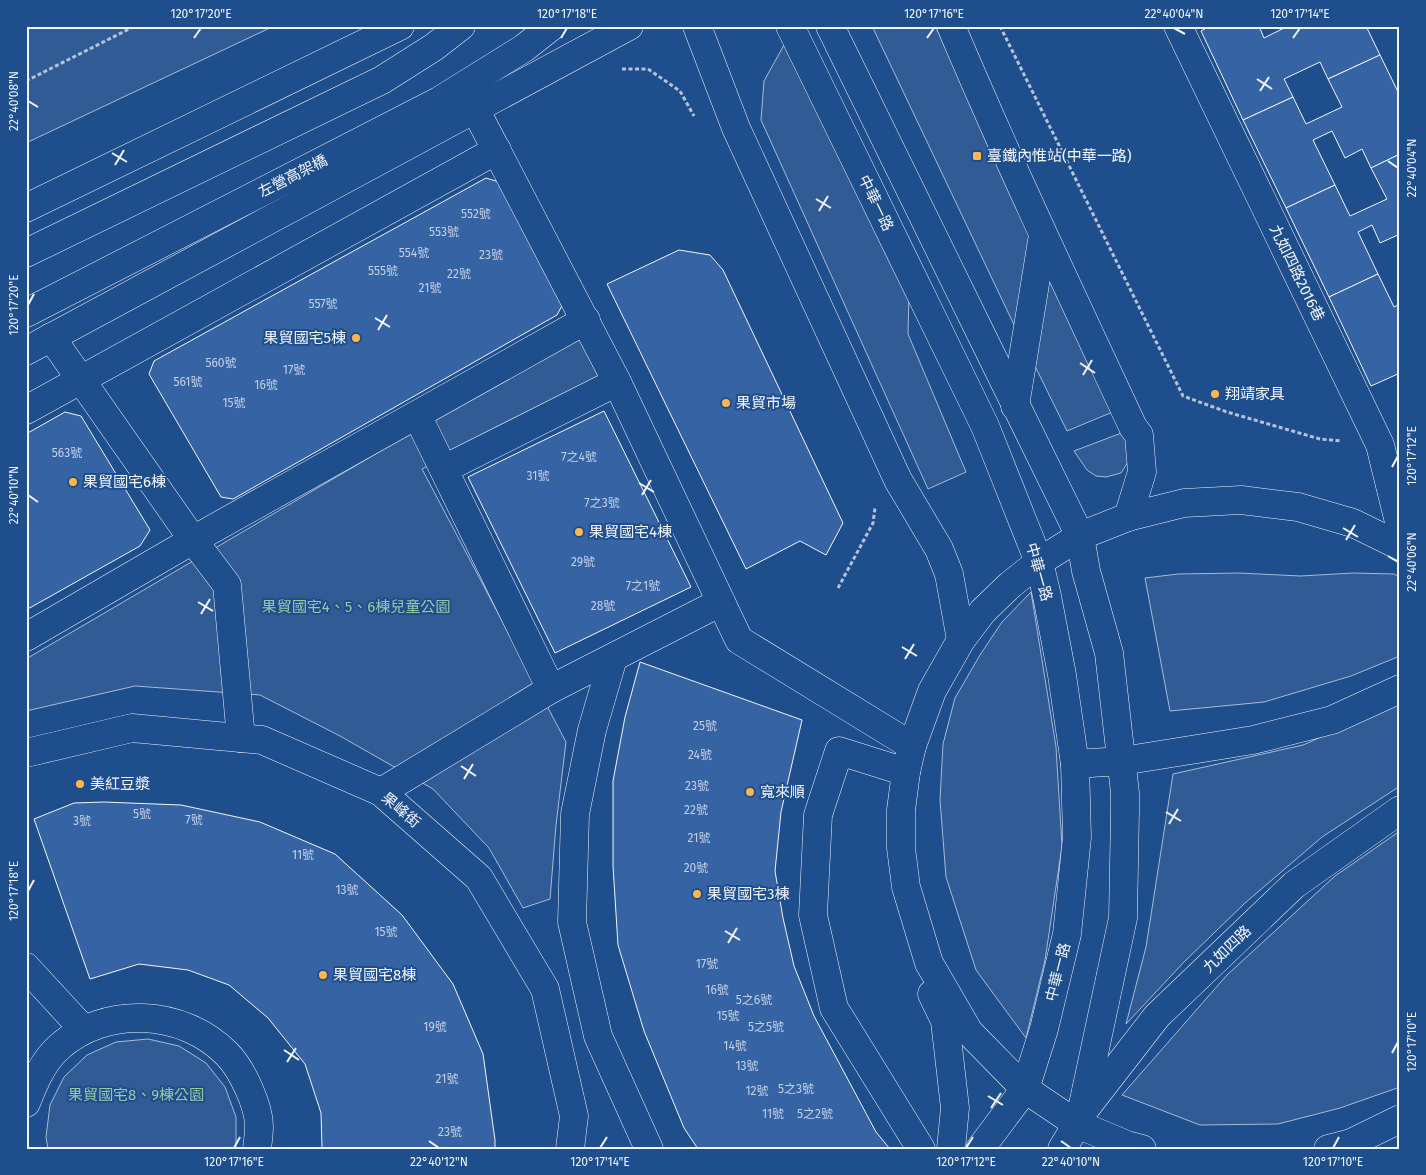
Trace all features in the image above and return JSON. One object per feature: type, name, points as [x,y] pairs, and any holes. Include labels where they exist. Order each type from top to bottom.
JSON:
[{"type":"street","points":[[26,208],[400,26]]},
{"type":"street","points":[[26,254],[382,80],[434,47],[461,26]]},
{"type":"street","name":"左營高架橋","points":[[26,313],[439,101],[524,48],[552,26]]},
{"type":"street","points":[[26,351],[630,26]]},
{"type":"street","points":[[697,26],[736,128],[898,480],[949,574],[961,640]]},
{"type":"street","name":"中華一路","points":[[790,26],[985,426],[1039,562],[1062,674],[1075,764],[1077,837],[1068,934],[1049,1012],[1025,1089],[980,1149]]},
{"type":"street","points":[[830,26],[1080,536],[1086,571],[1109,653],[1125,802],[1123,918],[1079,1119],[1062,1149]]},
{"type":"street","points":[[951,26],[988,115],[1043,235],[1133,427],[1139,435],[1142,472],[1128,517]]},
{"type":"street","name":"九如四路2016巷","points":[[1178,26],[1380,445],[1400,526]]},
{"type":"street","points":[[476,109],[617,382],[739,640],[912,746]]},
{"type":"street","points":[[26,410],[497,150]]},
{"type":"street","points":[[1015,406],[1043,235]]},
{"type":"street","points":[[26,637],[193,540],[586,320]]},
{"type":"street","points":[[51,337],[193,540],[227,585],[241,738]]},
{"type":"street","points":[[444,469],[617,382]]},
{"type":"street","points":[[417,415],[551,690]]},
{"type":"street","points":[[951,1149],[955,1108],[945,1020],[905,941],[906,887],[901,848],[901,810],[906,772],[912,746],[932,691],[961,640],[990,605],[1010,585],[1039,562],[1080,536],[1128,517],[1184,503],[1241,500],[1298,507],[1353,523],[1400,546]]},
{"type":"street","points":[[382,792],[551,690],[721,602]]},
{"type":"street","points":[[613,658],[592,730],[575,814],[572,922],[598,1036],[649,1149]]},
{"type":"street","points":[[1075,764],[1122,761],[1253,740],[1332,720],[1400,689]]},
{"type":"street","name":"果峰街","points":[[26,752],[132,728],[262,740],[382,792],[479,878],[546,989],[574,1116],[570,1149]]},
{"type":"street","points":[[906,772],[839,751],[818,815],[813,915],[834,1008],[921,1149]]},
{"type":"street","name":"九如四路","points":[[1079,1119],[1158,1016],[1294,885],[1400,810]]},
{"type":"street","points":[[906,887],[929,963],[969,1032],[1025,1089],[1127,1145],[1142,1149]]},
{"type":"street","points":[[26,967],[84,1030]]},
{"type":"street","points":[[26,1103],[32,1066],[84,1030],[121,1018],[159,1018],[196,1030],[228,1054],[249,1087],[259,1124],[257,1149]]},
{"type":"street","points":[[1328,1149],[1350,1143],[1400,1119]]},
{"type":"path","points":[[26,81],[135,26]]},
{"type":"path","points":[[1000,26],[1183,396],[1227,412],[1320,439],[1380,445]]},
{"type":"path","points":[[620,69],[648,69],[675,87],[680,91],[697,122]]},
{"type":"path","points":[[838,588],[872,523],[876,504]]},
{"type":"shaded area","points":[[26,26],[274,26],[26,143]]},
{"type":"shaded area","points":[[872,26],[935,26],[939,34],[1031,235],[1016,329]]},
{"type":"shaded area","points":[[784,45],[909,293],[908,334],[966,472],[928,489],[761,120],[764,81]]},
{"type":"shaded area","points":[[1048,271],[1115,411],[1067,431],[1031,358]]},
{"type":"shaded area","name":"果貿國宅4、5、6棟兒童公園","points":[[580,334],[601,379],[422,469],[566,742],[556,825],[550,899],[523,908],[489,848],[433,789],[340,736],[260,695],[135,686],[26,711],[26,659]]},
{"type":"shaded area","points":[[1124,432],[1130,459],[1121,473],[1106,477],[1096,476],[1087,470],[1074,451]]},
{"type":"shaded area","points":[[1238,573],[1301,576],[1353,573],[1394,574],[1400,577],[1400,656],[1351,676],[1264,702],[1170,711],[1145,578],[1178,574]]},
{"type":"shaded area","points":[[1031,592],[1056,747],[1062,846],[1045,960],[1026,1038],[976,970],[946,877],[940,800],[943,744],[955,698],[1002,622]]},
{"type":"shaded area","points":[[1400,702],[1400,786],[1322,837],[1245,903],[1184,962],[1126,1024],[1146,947],[1173,774],[1303,745]]},
{"type":"shaded area","points":[[1400,831],[1400,1087],[1340,1108],[1278,1124],[1200,1125],[1122,1095],[1227,975],[1335,876]]},
{"type":"shaded area","name":"果貿國宅8、9棟公園","points":[[148,1039],[179,1046],[206,1063],[225,1087],[236,1117],[236,1149],[48,1149],[46,1137],[50,1105],[64,1077],[87,1055],[116,1042]]},
{"type":"building","points":[[1210,26],[1259,26],[1264,38],[1288,26],[1366,26],[1380,55],[1328,79],[1320,62],[1284,79],[1293,97],[1243,120],[1201,31]]},
{"type":"building","points":[[1380,55],[1400,96],[1400,154],[1371,168],[1362,149],[1345,158],[1332,131],[1313,140],[1335,185],[1286,208],[1243,120],[1293,97],[1306,124],[1342,107],[1328,79]]},
{"type":"building","points":[[1400,154],[1400,234],[1380,243],[1372,225],[1358,232],[1378,274],[1329,297],[1286,208],[1335,185],[1350,216],[1387,199],[1371,168]]},
{"type":"building","name":"果貿國宅5棟","points":[[486,178],[499,182],[565,300],[557,315],[233,499],[221,497],[149,374],[154,361]]},
{"type":"building","name":"果貿市場","points":[[679,250],[710,255],[723,270],[843,523],[826,555],[800,541],[746,569],[607,284]]},
{"type":"building","points":[[1378,274],[1394,307],[1400,304],[1400,373],[1371,386],[1329,297]]},
{"type":"building","name":"果貿國宅4棟","points":[[604,411],[691,587],[555,653],[468,477]]},
{"type":"building","name":"果貿國宅6棟","points":[[65,412],[81,416],[150,530],[140,546],[26,610],[26,434]]},
{"type":"building","name":"果貿國宅3棟","points":[[640,662],[802,720],[781,812],[775,871],[783,918],[794,966],[814,1016],[876,1132],[890,1149],[698,1149],[684,1128],[644,1031],[618,945],[613,866],[613,781],[625,717]]},
{"type":"building","name":"果貿國宅8棟","points":[[104,802],[181,805],[260,822],[335,854],[402,915],[453,984],[483,1054],[495,1149],[322,1149],[321,1113],[305,1064],[268,1018],[229,985],[188,970],[139,964],[90,979],[34,819],[74,803]]},
{"type":"place","name":"臺鐵內惟站(中華一路)","points":[[977,156]]},
{"type":"place","name":"果貿國宅5棟","points":[[356,338]]},
{"type":"place","name":"翔靖家具","points":[[1215,394]]},
{"type":"place","name":"果貿市場","points":[[726,403]]},
{"type":"place","name":"果貿國宅6棟","points":[[73,482]]},
{"type":"place","name":"果貿國宅4棟","points":[[579,532]]},
{"type":"place","name":"美紅豆漿","points":[[80,784]]},
{"type":"place","name":"寬來順","points":[[750,792]]},
{"type":"place","name":"果貿國宅3棟","points":[[697,894]]},
{"type":"place","name":"果貿國宅8棟","points":[[323,975]]}]
